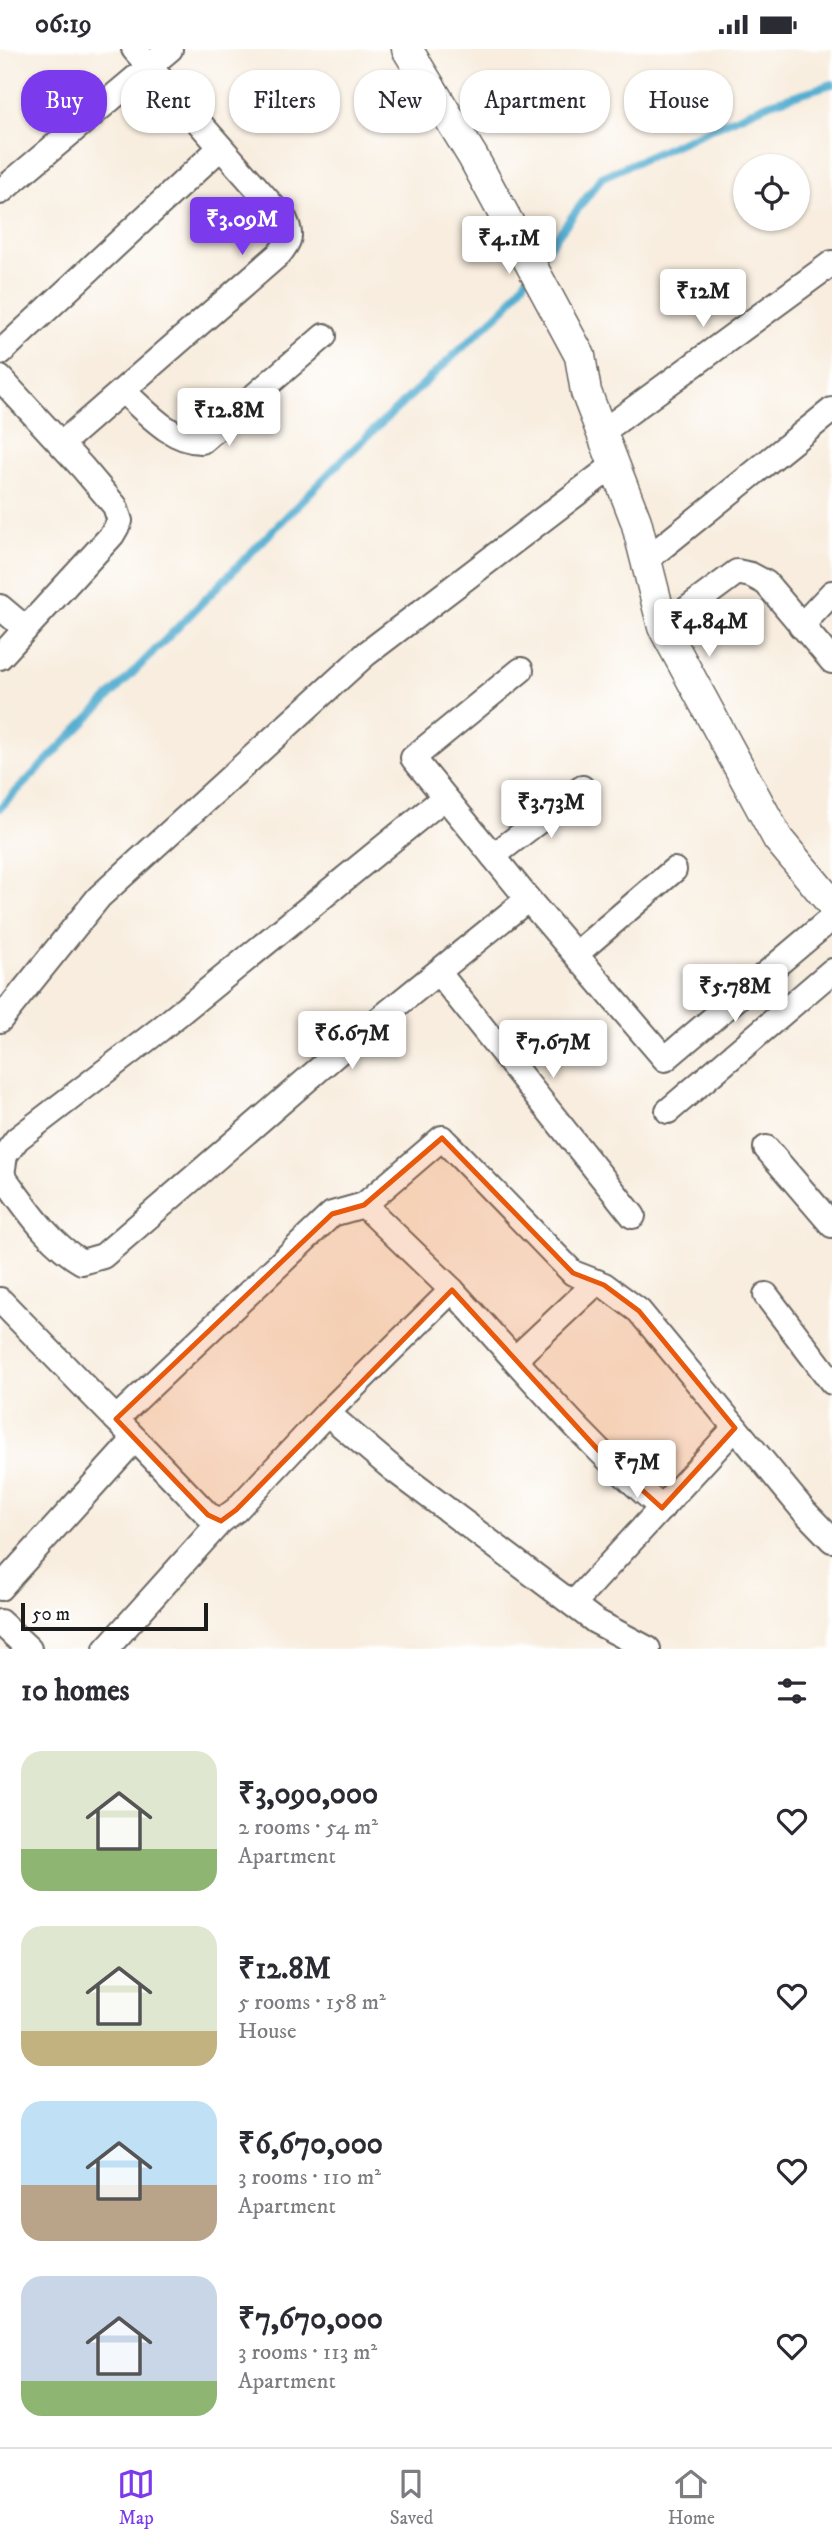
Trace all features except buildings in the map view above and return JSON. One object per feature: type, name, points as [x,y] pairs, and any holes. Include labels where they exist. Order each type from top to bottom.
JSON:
[{"type":"street","points":[[0,192],[141,57],[170,49]]},
{"type":"street","points":[[407,49],[473,157],[580,356],[586,393],[636,521],[663,627],[778,839],[832,904]]},
{"type":"street","points":[[61,444],[279,254],[289,242],[291,232],[285,220],[141,57]]},
{"type":"street","points":[[0,353],[220,148]]},
{"type":"street","points":[[598,424],[832,263]]},
{"type":"street","points":[[123,391],[174,435],[190,442],[201,441],[324,337]]},
{"type":"street","points":[[0,378],[115,506],[120,521],[113,535],[0,657]]},
{"type":"street","points":[[646,560],[832,410]]},
{"type":"street","points":[[0,1020],[99,897],[366,654],[614,465]]},
{"type":"street","points":[[663,627],[737,572],[751,575],[766,583],[832,661]]},
{"type":"street","points":[[801,626],[832,593]]},
{"type":"street","points":[[0,607],[25,628]]},
{"type":"street","points":[[522,670],[413,758],[528,899],[666,1059],[832,918]]},
{"type":"street","points":[[493,856],[582,787]]},
{"type":"street","points":[[445,797],[159,1030],[17,1139],[5,1155],[2,1175],[28,1210],[66,1252],[82,1262],[103,1256],[339,1052],[528,899]]},
{"type":"street","points":[[576,954],[674,870]]},
{"type":"street","points":[[668,1111],[824,977],[790,953]]},
{"type":"street","points":[[438,972],[632,1216]]},
{"type":"street","points":[[116,1419],[332,1215],[364,1205],[442,1138],[573,1273],[604,1285],[639,1311],[804,1511],[832,1540]]},
{"type":"street","points":[[766,1148],[832,1225]]},
{"type":"street","points":[[364,1205],[452,1290],[598,1451],[662,1508]]},
{"type":"street","points":[[515,1359],[597,1282]]},
{"type":"street","points":[[106,1649],[221,1521],[236,1510],[327,1413],[452,1290]]},
{"type":"street","points":[[766,1295],[832,1382]]},
{"type":"street","points":[[0,1300],[208,1515],[221,1521]]},
{"type":"street","points":[[327,1413],[393,1469],[595,1621],[648,1649]]},
{"type":"street","points":[[573,1604],[735,1428]]},
{"type":"street","points":[[0,1588],[135,1439]]},
{"type":"street","points":[[0,1622],[29,1649]]},
{"type":"highlighted area","points":[[442,1138],[573,1273],[604,1285],[639,1311],[735,1428],[662,1508],[599,1451],[452,1290],[236,1510],[221,1521],[208,1515],[116,1419],[332,1214],[364,1205]]},
{"type":"waterway","points":[[536,264],[602,177],[770,103],[832,84]]},
{"type":"waterway","points":[[0,808],[346,456],[507,306],[529,275]]}]
